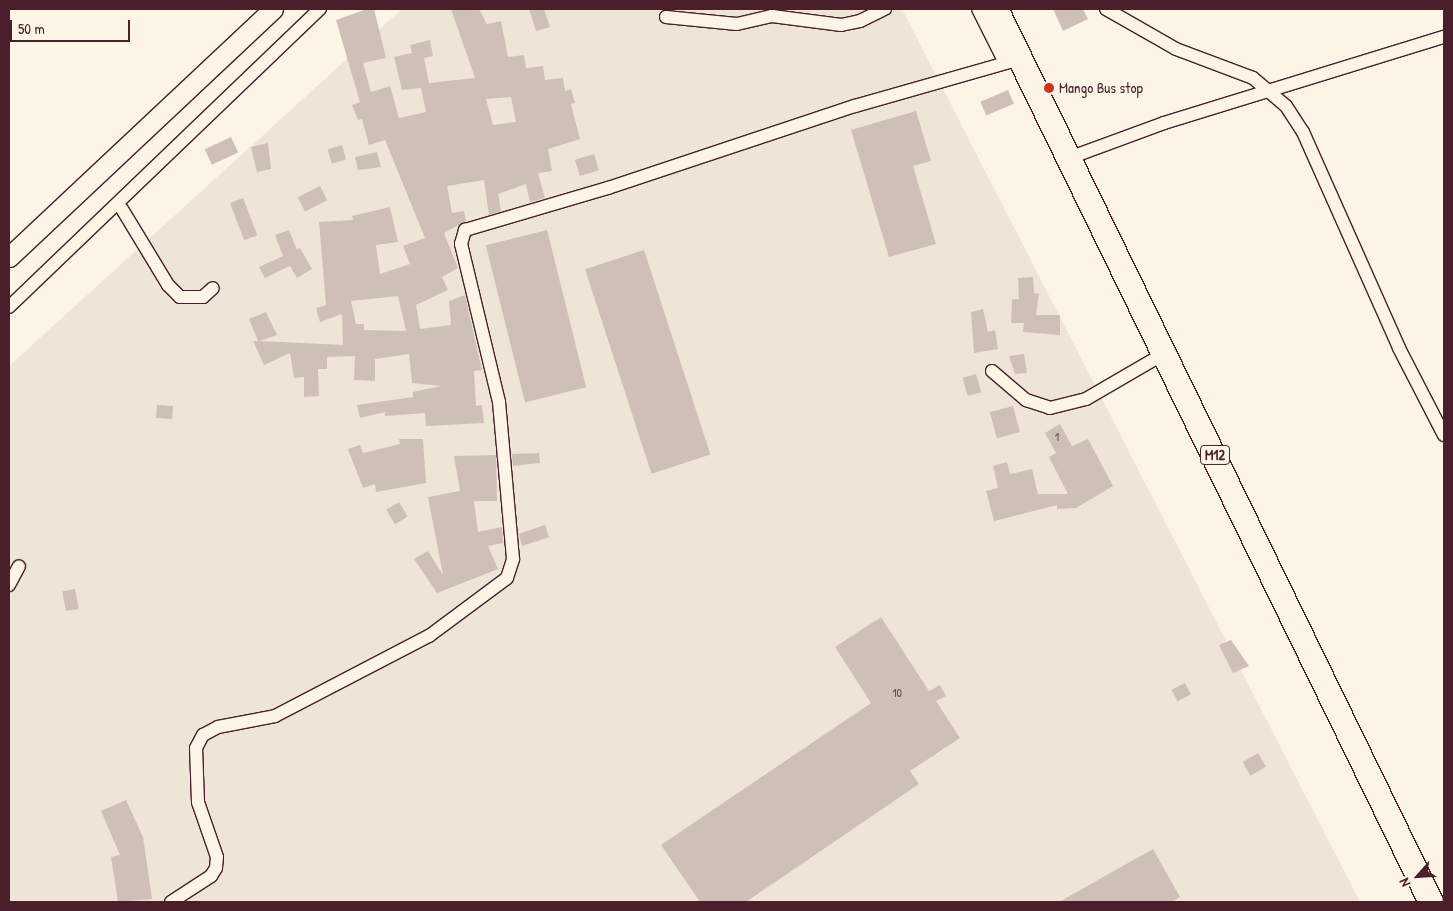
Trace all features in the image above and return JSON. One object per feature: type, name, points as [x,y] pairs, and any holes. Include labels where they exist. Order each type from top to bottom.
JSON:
[{"type":"highway","name":"M12","points":[[996,9],[1013,61],[1069,158],[1431,902]]},
{"type":"main road","points":[[9,257],[273,9]]},
{"type":"street","points":[[9,307],[320,9]]},
{"type":"street","points":[[666,16],[736,24],[772,16],[841,25],[860,22],[885,9]]},
{"type":"street","points":[[171,902],[211,876],[216,868],[198,792],[196,748],[203,735],[218,727],[275,716],[429,636],[507,578],[513,559],[500,402],[461,244],[465,230],[608,188],[855,106],[1013,61],[978,9]]},
{"type":"street","points":[[1106,9],[1176,49],[1254,78],[1269,90],[1303,132],[1399,348],[1444,435]]},
{"type":"street","points":[[1069,158],[1269,90],[1444,37]]},
{"type":"street","points":[[122,209],[168,285],[180,298],[203,297],[213,288]]},
{"type":"street","points":[[992,371],[1026,400],[1050,408],[1086,398],[1165,352]]},
{"type":"street","points":[[9,585],[20,566]]},
{"type":"shaded area","points":[[402,9],[902,9],[1360,902],[9,902],[9,366]]},
{"type":"building","points":[[367,9],[374,9],[386,58],[363,63],[371,92],[390,86],[399,118],[426,112],[421,88],[402,90],[394,57],[412,53],[410,45],[430,40],[433,56],[424,58],[429,83],[475,78],[451,9],[479,9],[487,24],[501,21],[508,57],[524,55],[526,68],[543,66],[545,80],[563,78],[565,91],[571,89],[575,103],[571,104],[580,139],[548,149],[552,171],[538,173],[545,198],[530,202],[526,184],[498,194],[501,211],[489,215],[484,180],[447,186],[452,213],[464,211],[466,221],[444,233],[458,268],[442,277],[448,290],[416,305],[420,329],[451,325],[449,301],[465,295],[482,370],[474,371],[476,406],[482,405],[484,423],[426,426],[425,413],[385,416],[385,412],[360,418],[357,405],[413,397],[413,392],[441,386],[412,383],[409,354],[375,359],[375,381],[354,380],[355,356],[327,357],[327,369],[318,369],[319,396],[304,397],[304,377],[294,378],[290,353],[264,365],[253,341],[258,341],[249,319],[266,312],[277,335],[260,341],[343,345],[342,314],[320,322],[316,308],[326,305],[319,222],[353,220],[352,216],[390,207],[398,242],[376,245],[380,274],[410,264],[403,246],[425,238],[385,140],[369,145],[362,119],[358,120],[352,105],[360,102],[336,20]],"holes":[[[511,97],[516,122],[493,125],[486,99]],[[398,296],[406,331],[364,330],[364,324],[356,324],[351,301]]]},
{"type":"building","points":[[529,9],[544,9],[550,27],[536,31]]},
{"type":"building","points":[[1053,9],[1083,9],[1088,19],[1063,31]]},
{"type":"building","points":[[1008,90],[1014,104],[986,116],[980,102]]},
{"type":"building","points":[[916,111],[931,161],[913,166],[936,244],[889,257],[851,130]]},
{"type":"building","points":[[231,137],[238,152],[212,165],[205,149]]},
{"type":"building","points":[[268,143],[271,169],[257,172],[251,147]]},
{"type":"building","points":[[342,145],[346,159],[332,164],[328,149]]},
{"type":"building","points":[[377,152],[381,167],[358,170],[355,157]]},
{"type":"building","points":[[594,154],[599,170],[580,176],[575,160]]},
{"type":"building","points":[[320,186],[327,200],[305,212],[298,197]]},
{"type":"building","points":[[243,198],[257,235],[244,240],[230,203]]},
{"type":"building","points":[[289,230],[297,250],[300,248],[312,269],[297,278],[290,266],[265,278],[259,267],[283,256],[275,235]]},
{"type":"building","points":[[547,230],[586,387],[525,402],[486,245]]},
{"type":"building","points":[[644,250],[710,454],[651,474],[585,269]]},
{"type":"building","points":[[1033,277],[1034,293],[1039,294],[1036,315],[1060,315],[1060,335],[1023,332],[1024,323],[1011,323],[1012,299],[1019,299],[1018,278]]},
{"type":"building","points":[[983,309],[988,332],[995,330],[998,349],[974,353],[971,312]]},
{"type":"building","points":[[1024,354],[1027,373],[1015,374],[1009,356]]},
{"type":"building","points":[[976,374],[981,392],[968,396],[963,378]]},
{"type":"building","points":[[157,405],[173,406],[172,419],[156,418]]},
{"type":"building","points":[[1013,406],[1020,432],[997,438],[990,412]]},
{"type":"building","points":[[1060,424],[1072,446],[1088,439],[1113,486],[1076,508],[1057,509],[1057,505],[994,521],[986,491],[998,488],[993,466],[1007,462],[1010,474],[1032,469],[1038,494],[1068,494],[1049,457],[1056,453],[1045,433]]},
{"type":"building","points":[[399,439],[423,439],[426,483],[376,492],[375,484],[363,488],[348,449],[360,445],[363,453],[400,444]]},
{"type":"building","points":[[539,453],[540,463],[513,466],[512,454]]},
{"type":"building","points":[[496,455],[497,501],[474,501],[478,532],[502,527],[503,543],[488,546],[498,569],[437,593],[414,559],[428,551],[443,575],[428,497],[460,491],[454,456]]},
{"type":"building","points":[[399,502],[408,517],[395,524],[386,510]]},
{"type":"building","points":[[545,525],[549,537],[522,546],[518,534]]},
{"type":"building","points":[[75,589],[79,609],[66,611],[62,591]]},
{"type":"building","points":[[881,617],[929,691],[940,685],[946,696],[936,701],[960,738],[910,771],[919,784],[746,902],[700,902],[661,845],[871,703],[835,647]]},
{"type":"building","points":[[1231,640],[1249,666],[1233,673],[1219,645]]},
{"type":"building","points":[[1185,683],[1191,695],[1178,701],[1172,690]]},
{"type":"building","points":[[1258,753],[1266,767],[1250,776],[1242,762]]},
{"type":"building","points":[[126,800],[143,837],[152,899],[118,902],[111,857],[120,855],[101,811]]},
{"type":"building","points":[[1153,849],[1180,897],[1171,902],[1059,902]]},
{"type":"place","name":"Mango Bus stop","points":[[1049,88]]}]
